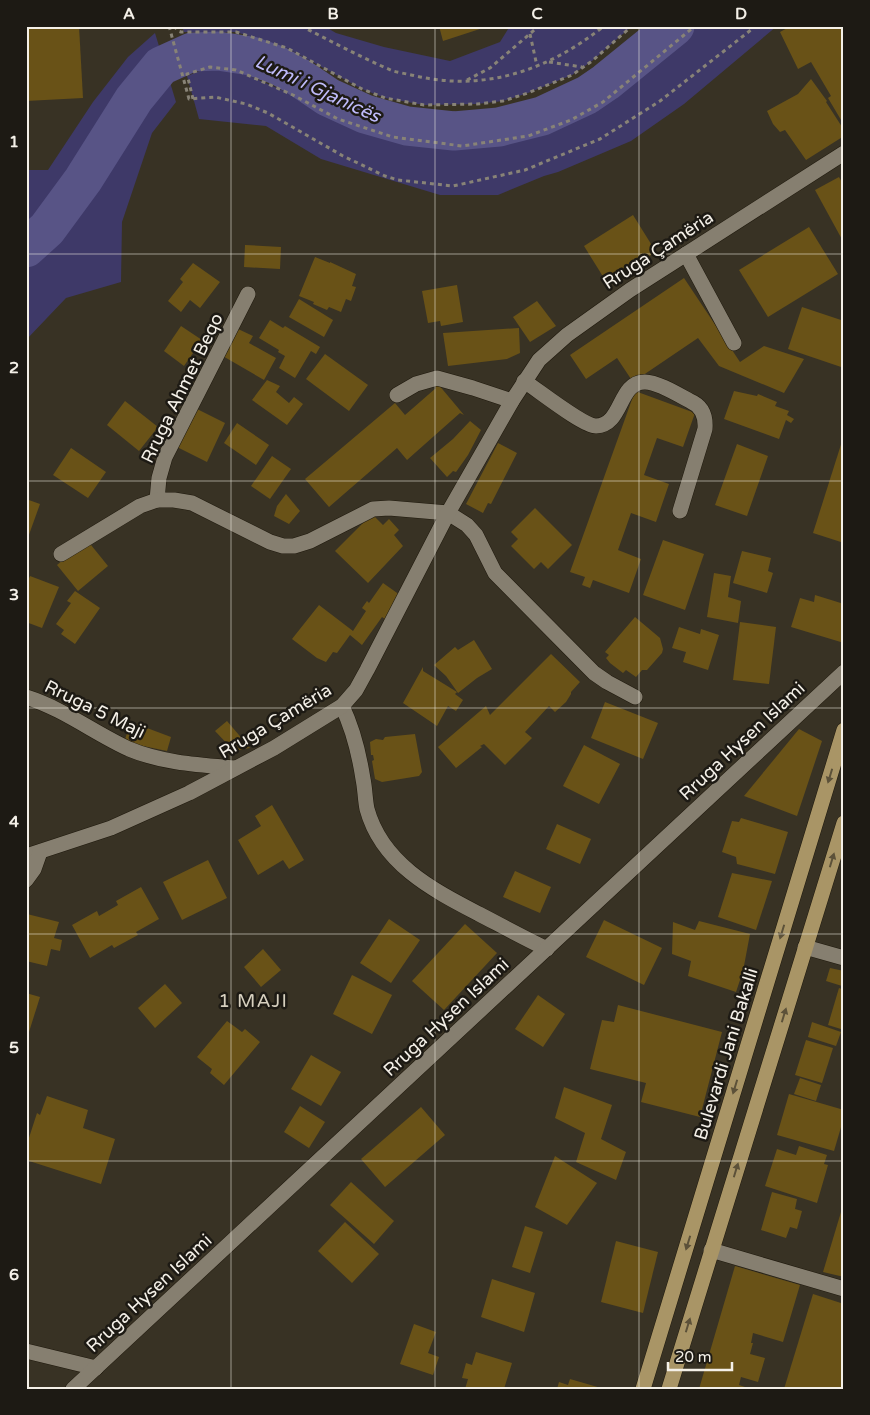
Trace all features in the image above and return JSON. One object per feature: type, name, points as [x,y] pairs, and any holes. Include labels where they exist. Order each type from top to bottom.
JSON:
[{"type":"main road","name":"Bulevardi Jani Bakalli","points":[[643,1389],[844,730]]},
{"type":"main road","points":[[669,1389],[844,823]]},
{"type":"street","name":"Rruga Çamëria","points":[[33,854],[111,828],[189,793],[300,733],[342,706],[356,690],[448,513],[512,401],[539,360],[567,334],[630,290],[844,153]]},
{"type":"street","points":[[686,254],[734,343]]},
{"type":"street","name":"Rruga Ahmet Beqo","points":[[157,500],[159,478],[165,457],[248,294]]},
{"type":"street","points":[[397,395],[416,384],[437,378],[512,401]]},
{"type":"street","points":[[524,381],[583,422],[595,426],[607,423],[616,414],[633,385],[644,382],[655,384],[693,402],[701,409],[706,418],[705,429],[680,511]]},
{"type":"street","points":[[61,554],[140,506],[157,500],[192,503],[270,542],[283,546],[294,546],[310,541],[373,509],[389,508],[448,513],[467,525],[476,535],[495,573],[594,673],[635,697]]},
{"type":"street","name":"Rruga Hysen Islami","points":[[73,1389],[844,672]]},
{"type":"street","name":"Rruga 5 Maji","points":[[26,697],[54,707],[102,736],[132,750],[157,758],[192,764],[235,768]]},
{"type":"street","points":[[342,706],[349,720],[357,746],[368,809],[379,838],[394,858],[415,878],[441,895],[547,949]]},
{"type":"street","points":[[26,880],[34,869],[33,854]]},
{"type":"street","points":[[805,947],[844,958]]},
{"type":"street","points":[[711,1250],[844,1289]]},
{"type":"street","points":[[26,1351],[96,1368]]},
{"type":"path","points":[[169,26],[191,99]]},
{"type":"path","points":[[174,26],[181,32],[236,32],[287,48],[362,89],[385,98],[424,105],[477,104],[503,101],[528,93],[572,75],[592,61],[632,26]]},
{"type":"path","points":[[300,26],[394,71],[436,81],[484,81],[520,73],[548,62],[604,26]]},
{"type":"path","points":[[466,81],[490,68],[539,26]]},
{"type":"path","points":[[191,99],[187,74],[210,68],[236,70],[294,95],[338,119],[393,138],[462,146],[528,136],[572,120],[603,102],[694,26]]},
{"type":"path","points":[[191,99],[215,97],[246,104],[268,114],[343,156],[385,176],[398,180],[453,186],[525,170],[600,139],[660,101],[756,26]]},
{"type":"path","points":[[530,34],[537,66]]},
{"type":"path","points":[[548,62],[582,67]]},
{"type":"shaded area","points":[[182,26],[324,26],[336,33],[384,47],[450,61],[500,42],[510,26],[632,26],[592,61],[572,75],[528,93],[503,101],[477,104],[424,105],[385,98],[362,89],[287,48],[236,32],[184,32]]},
{"type":"shaded area","points":[[695,26],[777,26],[684,104],[631,141],[498,195],[440,195],[321,159],[266,126],[199,119],[187,76],[210,67],[236,70],[293,95],[338,119],[393,137],[462,146],[528,136],[571,120],[603,102]]},
{"type":"shaded area","points":[[155,33],[176,102],[152,133],[122,222],[121,282],[66,298],[26,340],[26,170],[48,170],[93,102],[128,57]]},
{"type":"building","points":[[26,26],[79,26],[83,98],[26,101]]},
{"type":"building","points":[[439,26],[486,26],[486,27],[443,41]]},
{"type":"building","points":[[791,26],[844,26],[844,125],[828,98],[831,96],[811,62],[798,69],[780,32]]},
{"type":"building","points":[[811,79],[844,130],[844,136],[806,160],[785,130],[780,132],[773,124],[767,111],[798,94]]},
{"type":"building","points":[[839,177],[844,186],[844,243],[815,190]]},
{"type":"building","points":[[633,215],[656,252],[607,283],[584,246]]},
{"type":"building","points":[[809,227],[838,274],[768,317],[739,270]]},
{"type":"building","points":[[245,245],[281,247],[280,269],[244,267]]},
{"type":"building","points":[[315,257],[356,274],[352,286],[356,287],[351,301],[346,299],[341,312],[329,307],[327,310],[299,296]]},
{"type":"building","points":[[193,263],[220,282],[200,308],[190,300],[181,312],[168,301],[183,282],[180,279]]},
{"type":"building","points":[[684,278],[740,362],[764,346],[804,359],[784,393],[719,366],[698,338],[633,382],[617,358],[586,379],[570,355]]},
{"type":"building","points":[[457,285],[463,322],[441,326],[440,321],[428,323],[422,291]]},
{"type":"building","points":[[299,299],[333,320],[324,337],[289,317]]},
{"type":"building","points":[[537,301],[556,326],[530,342],[513,317]]},
{"type":"building","points":[[802,307],[844,321],[844,368],[788,349]]},
{"type":"building","points":[[270,320],[283,328],[285,326],[320,347],[316,354],[311,351],[295,378],[279,368],[285,356],[278,352],[279,350],[259,338]]},
{"type":"building","points":[[181,326],[202,340],[184,366],[164,351]]},
{"type":"building","points":[[236,328],[253,336],[249,343],[276,358],[264,380],[221,355]]},
{"type":"building","points":[[519,328],[520,353],[507,359],[448,366],[443,333]]},
{"type":"building","points":[[325,354],[368,385],[349,411],[306,379]]},
{"type":"building","points":[[267,380],[280,386],[276,392],[289,403],[294,397],[303,404],[287,425],[252,400]]},
{"type":"building","points":[[438,384],[464,415],[460,413],[407,460],[397,448],[329,507],[305,479],[395,403],[405,415],[436,388]]},
{"type":"building","points":[[635,391],[695,413],[683,447],[657,438],[644,475],[669,484],[656,522],[631,513],[618,550],[641,559],[629,593],[593,580],[590,588],[582,585],[585,577],[570,572]]},
{"type":"building","points":[[734,391],[757,396],[758,394],[777,402],[775,406],[789,411],[787,415],[794,419],[791,423],[786,420],[779,439],[724,419]]},
{"type":"building","points":[[125,401],[158,427],[139,451],[107,425]]},
{"type":"building","points":[[193,407],[225,423],[207,462],[173,445]]},
{"type":"building","points":[[470,421],[481,430],[468,455],[456,472],[453,471],[447,477],[430,458],[453,439]]},
{"type":"building","points":[[237,423],[269,445],[256,465],[224,443]]},
{"type":"building","points":[[844,435],[844,543],[813,533]]},
{"type":"building","points":[[498,443],[517,453],[491,504],[488,503],[483,513],[466,504]]},
{"type":"building","points":[[737,444],[768,456],[747,516],[715,505]]},
{"type":"building","points":[[71,448],[106,472],[88,498],[53,475]]},
{"type":"building","points":[[272,456],[291,469],[270,499],[251,486]]},
{"type":"building","points":[[286,494],[300,511],[289,524],[274,516],[277,506]]},
{"type":"building","points":[[26,499],[40,504],[26,543]]},
{"type":"building","points":[[535,508],[572,545],[548,569],[541,562],[534,569],[511,546],[518,539],[511,532]]},
{"type":"building","points":[[372,514],[383,525],[389,519],[399,530],[394,535],[403,546],[368,583],[335,551]]},
{"type":"building","points":[[87,540],[108,566],[78,591],[57,565]]},
{"type":"building","points":[[663,540],[704,554],[685,610],[643,595]]},
{"type":"building","points":[[742,551],[771,558],[768,571],[773,573],[767,593],[733,583]]},
{"type":"building","points":[[714,573],[731,576],[728,597],[741,601],[738,623],[707,617]]},
{"type":"building","points":[[30,576],[59,587],[42,628],[26,622],[26,585]]},
{"type":"building","points":[[383,583],[400,595],[385,619],[382,617],[362,645],[350,635],[337,653],[333,652],[326,662],[317,658],[292,639],[319,605],[353,631],[366,611],[362,608],[367,601],[369,603]]},
{"type":"building","points":[[75,591],[100,608],[75,644],[61,634],[64,630],[56,624],[71,603],[67,601]]},
{"type":"building","points":[[815,595],[844,604],[844,643],[791,627],[800,598],[814,602]]},
{"type":"building","points":[[635,617],[660,638],[663,649],[662,653],[647,670],[642,670],[636,677],[626,670],[623,673],[610,663],[606,658],[609,655],[605,652]]},
{"type":"building","points":[[740,622],[776,627],[769,684],[733,680]]},
{"type":"building","points":[[679,627],[700,634],[701,629],[719,635],[708,670],[683,662],[686,652],[672,648]]},
{"type":"building","points":[[474,640],[492,669],[458,693],[446,676],[434,665],[455,647],[458,650]]},
{"type":"building","points":[[551,654],[580,682],[571,692],[566,702],[555,712],[549,706],[525,732],[532,738],[505,765],[484,744],[456,768],[438,747],[486,706],[490,715]]},
{"type":"building","points":[[423,667],[423,671],[457,692],[455,694],[463,700],[456,711],[448,706],[437,726],[403,703]]},
{"type":"building","points":[[605,702],[658,723],[643,759],[591,738]]},
{"type":"building","points":[[227,721],[250,748],[234,751],[215,731]]},
{"type":"building","points":[[131,722],[171,737],[167,751],[124,742]]},
{"type":"building","points":[[799,729],[822,741],[797,816],[744,796]]},
{"type":"building","points":[[415,734],[422,772],[419,776],[382,782],[375,779],[372,761],[374,760],[373,755],[371,755],[370,742],[376,739],[383,740],[385,737]]},
{"type":"building","points":[[584,745],[620,764],[599,804],[563,786]]},
{"type":"building","points":[[272,805],[304,860],[289,869],[283,860],[258,875],[238,840],[261,826],[255,816]]},
{"type":"building","points":[[741,818],[788,832],[775,874],[737,864],[736,857],[722,852],[732,821],[739,822]]},
{"type":"building","points":[[557,824],[591,839],[580,864],[546,849]]},
{"type":"building","points":[[208,860],[227,898],[182,920],[163,882]]},
{"type":"building","points":[[515,871],[551,887],[540,913],[503,897]]},
{"type":"building","points":[[732,873],[772,881],[756,930],[718,917]]},
{"type":"building","points":[[141,887],[159,919],[136,932],[138,935],[114,948],[112,945],[90,958],[72,925],[97,911],[99,916],[118,905],[116,901]]},
{"type":"building","points":[[27,914],[59,922],[54,938],[62,940],[60,951],[51,949],[47,966],[26,961]]},
{"type":"building","points":[[389,919],[420,940],[391,983],[360,963]]},
{"type":"building","points":[[604,920],[662,948],[644,985],[586,957]]},
{"type":"building","points":[[699,921],[750,934],[743,971],[736,992],[688,976],[691,961],[672,954],[673,922],[695,930]]},
{"type":"building","points":[[465,924],[497,953],[444,1010],[412,981]]},
{"type":"building","points":[[263,949],[281,970],[261,987],[244,967]]},
{"type":"building","points":[[830,968],[844,971],[842,986],[826,981]]},
{"type":"building","points":[[352,975],[392,995],[372,1034],[333,1014]]},
{"type":"building","points":[[165,984],[182,1003],[155,1028],[138,1008]]},
{"type":"building","points":[[839,988],[844,990],[844,1030],[828,1025]]},
{"type":"building","points":[[26,993],[40,997],[29,1032],[26,1031]]},
{"type":"building","points":[[538,995],[565,1014],[543,1047],[515,1029]]},
{"type":"building","points":[[618,1005],[722,1032],[700,1117],[641,1102],[646,1083],[590,1069],[602,1020],[614,1022]]},
{"type":"building","points":[[227,1021],[242,1032],[245,1029],[260,1042],[224,1085],[210,1073],[212,1069],[197,1057]]},
{"type":"building","points":[[812,1022],[841,1032],[836,1046],[808,1037]]},
{"type":"building","points":[[806,1040],[833,1048],[822,1083],[795,1075]]},
{"type":"building","points":[[311,1055],[341,1072],[321,1106],[291,1089]]},
{"type":"building","points":[[800,1078],[821,1085],[816,1101],[794,1094]]},
{"type":"building","points":[[564,1087],[612,1105],[601,1139],[626,1152],[616,1180],[576,1162],[585,1133],[555,1118]]},
{"type":"building","points":[[789,1094],[844,1110],[844,1117],[834,1151],[777,1135]]},
{"type":"building","points":[[47,1096],[88,1110],[83,1128],[115,1139],[101,1184],[26,1160],[26,1147],[37,1113],[40,1115]]},
{"type":"building","points":[[300,1106],[325,1122],[309,1148],[284,1132]]},
{"type":"building","points":[[421,1107],[445,1135],[385,1187],[361,1159]]},
{"type":"building","points":[[799,1146],[827,1155],[824,1164],[828,1165],[817,1203],[765,1186],[777,1149],[796,1155]]},
{"type":"building","points":[[555,1156],[597,1183],[567,1225],[535,1207]]},
{"type":"building","points":[[351,1182],[394,1221],[374,1244],[330,1205]]},
{"type":"building","points":[[772,1192],[797,1199],[795,1209],[802,1211],[797,1229],[790,1227],[786,1238],[761,1230]]},
{"type":"building","points":[[844,1202],[844,1277],[823,1272]]},
{"type":"building","points":[[345,1222],[379,1254],[352,1283],[318,1251]]},
{"type":"building","points":[[525,1226],[543,1232],[530,1273],[512,1267]]},
{"type":"building","points":[[616,1241],[658,1252],[643,1313],[601,1302]]},
{"type":"building","points":[[735,1266],[800,1285],[783,1342],[753,1333],[750,1354],[765,1358],[758,1382],[741,1377],[739,1385],[751,1389],[699,1389]]},
{"type":"building","points":[[492,1279],[535,1293],[524,1332],[481,1317]]},
{"type":"building","points":[[813,1294],[844,1304],[844,1389],[784,1389]]},
{"type":"building","points":[[414,1324],[436,1332],[428,1353],[439,1357],[433,1375],[400,1364]]},
{"type":"building","points":[[476,1352],[512,1363],[504,1389],[465,1389],[468,1379],[462,1378],[466,1363],[472,1365]]},
{"type":"building","points":[[570,1379],[601,1389],[557,1389],[559,1382],[568,1385]]},
{"type":"waterway","name":"Lumi i Gjanicës","points":[[26,248],[47,229],[83,180],[134,99],[161,66],[192,52],[218,51],[251,56],[277,65],[328,97],[365,114],[407,126],[454,131],[499,127],[542,116],[587,95],[675,26]]},
{"type":"district","name":"1 MAJI","points":[[253,1000]]}]
